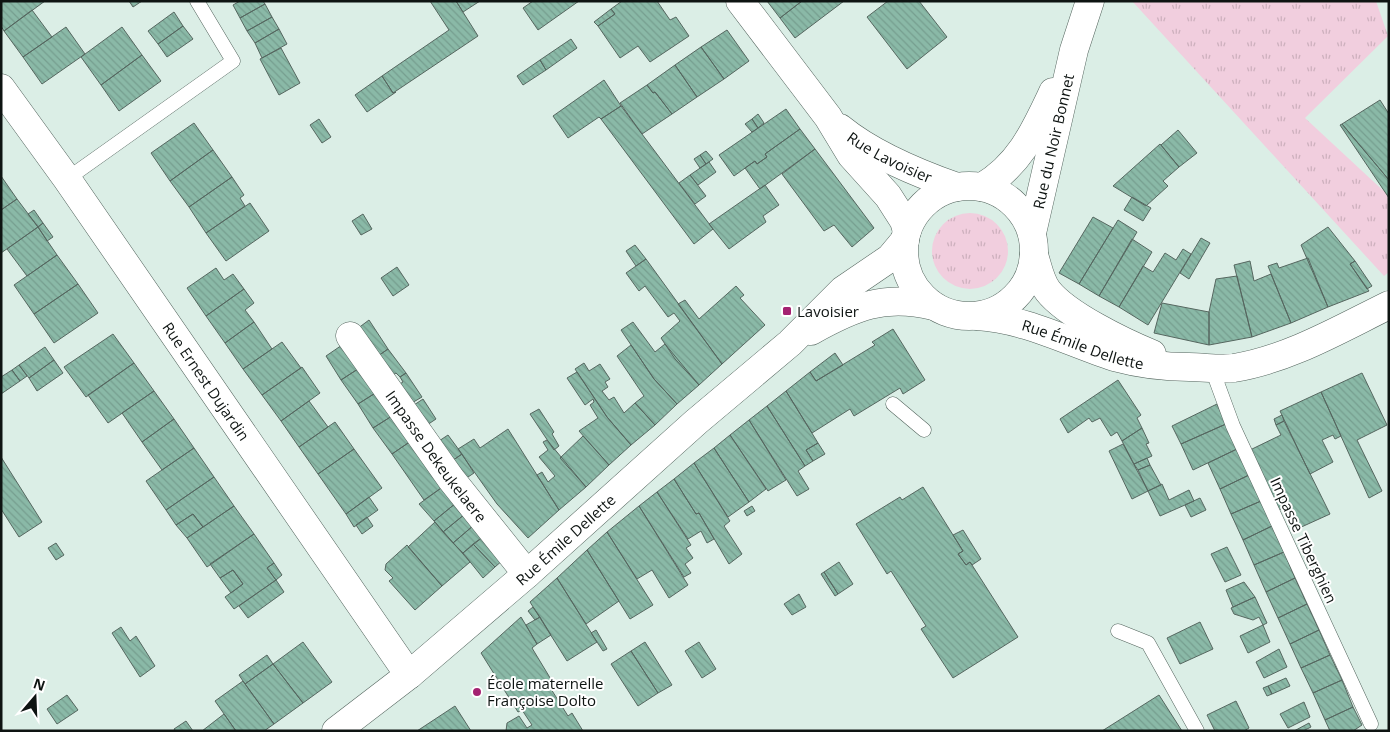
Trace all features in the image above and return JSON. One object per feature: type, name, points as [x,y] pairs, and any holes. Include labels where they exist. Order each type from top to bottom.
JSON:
[{"type":"street","name":"Rue Lavoisier","points":[[740,1],[828,117],[851,155],[894,204],[904,221],[906,236]]},
{"type":"street","name":"Rue du Noir Bonnet","points":[[1033,244],[1074,50],[1090,1]]},
{"type":"street","name":"Rue du Noir Bonnet","points":[[970,187],[1006,172],[1022,150],[1074,50]]},
{"type":"street","name":"Rue Ernest Dujardin","points":[[1,88],[67,179],[408,675]]},
{"type":"street","name":"Rue Lavoisier","points":[[828,117],[856,139],[921,174],[970,187]]},
{"type":"street","points":[[970,187],[999,193],[1013,203],[1024,216],[1033,244],[1031,273],[1017,296],[995,311],[977,316],[949,314],[933,306],[919,293],[909,277],[904,259],[906,236],[914,216],[926,202],[941,192],[970,187]]},
{"type":"street","name":"Rue Émile Dellette","points":[[336,731],[408,675],[527,574],[689,428],[790,343],[842,290],[890,258],[906,236]]},
{"type":"street","name":"Rue Émile Dellette","points":[[1033,244],[1042,282],[1048,291],[1062,303],[1135,346],[1202,368]]},
{"type":"street","name":"Rue Émile Dellette","points":[[790,343],[839,324],[857,309],[895,300],[905,300],[933,306]]},
{"type":"street","name":"Rue Émile Dellette","points":[[977,316],[1014,320],[1113,356],[1141,364],[1165,368],[1202,368],[1241,366],[1278,356],[1314,342],[1389,305]]},
{"type":"street","name":"Impasse Dekeukelaere","points":[[350,336],[451,479],[527,574]]},
{"type":"lane","points":[[67,179],[233,61],[197,1]]},
{"type":"lane","name":"Impasse Tiberghien","points":[[1202,368],[1233,426],[1371,724]]},
{"type":"lane","points":[[893,404],[924,430]]},
{"type":"lane","points":[[1118,631],[1148,643],[1198,731]]},
{"type":"green space","points":[[1132,1],[1376,1],[1388,36],[1305,118],[1389,196],[1389,272],[1384,276]]},
{"type":"green space","points":[[970,213],[985,216],[997,224],[1005,236],[1008,251],[1005,266],[997,278],[985,286],[970,289],[955,286],[943,278],[935,266],[932,251],[935,236],[943,224],[955,216]]},
{"type":"building","points":[[1,1],[45,1],[4,31],[1,26]]},
{"type":"building","points":[[129,1],[142,1],[133,7]]},
{"type":"building","points":[[240,1],[263,1],[265,4],[240,18],[233,5]]},
{"type":"building","points":[[430,1],[456,1],[478,36],[393,93],[382,76],[449,30]]},
{"type":"building","points":[[456,1],[480,1],[463,12]]},
{"type":"building","points":[[533,1],[579,1],[538,30],[523,8]]},
{"type":"building","points":[[622,1],[657,1],[670,20],[676,17],[689,36],[650,62],[638,46],[620,58],[598,26],[615,14],[611,9]]},
{"type":"building","points":[[767,1],[802,1],[780,18]]},
{"type":"building","points":[[802,1],[844,1],[795,38],[780,18]]},
{"type":"building","points":[[888,1],[919,1],[947,37],[907,69],[867,17]]},
{"type":"building","points":[[265,4],[272,17],[247,31],[240,18]]},
{"type":"building","points":[[611,9],[615,14],[598,26],[594,22]]},
{"type":"building","points":[[32,10],[52,37],[23,57],[4,31]]},
{"type":"building","points":[[174,12],[183,26],[158,44],[148,31]]},
{"type":"building","points":[[272,17],[279,29],[255,43],[247,31]]},
{"type":"building","points":[[183,26],[193,39],[167,57],[158,44]]},
{"type":"building","points":[[66,27],[85,54],[42,84],[23,57]]},
{"type":"building","points":[[122,27],[142,55],[101,85],[81,57]]},
{"type":"building","points":[[279,29],[287,44],[262,58],[255,43]]},
{"type":"building","points":[[727,30],[749,61],[724,79],[701,47]]},
{"type":"building","points":[[571,39],[577,48],[546,70],[540,60]]},
{"type":"building","points":[[701,47],[724,79],[697,97],[675,65]]},
{"type":"building","points":[[281,48],[300,83],[279,95],[260,59]]},
{"type":"building","points":[[142,55],[161,81],[119,111],[101,85]]},
{"type":"building","points":[[540,60],[546,70],[523,85],[517,76]]},
{"type":"building","points":[[675,65],[697,97],[672,114],[647,85]]},
{"type":"building","points":[[382,76],[393,93],[396,92],[367,112],[355,95]]},
{"type":"building","points":[[604,80],[621,106],[601,119],[599,117],[568,138],[553,116]]},
{"type":"building","points":[[647,85],[672,114],[642,134],[620,103]]},
{"type":"building","points":[[1380,100],[1389,114],[1389,180],[1342,124]]},
{"type":"building","points":[[621,106],[713,229],[694,244],[601,119]]},
{"type":"building","points":[[786,109],[800,129],[765,154],[767,157],[757,164],[755,161],[734,176],[719,155]]},
{"type":"building","points":[[758,114],[764,123],[758,128],[752,119]]},
{"type":"building","points":[[319,119],[331,137],[322,143],[310,125]]},
{"type":"building","points":[[752,119],[758,128],[752,132],[745,124]]},
{"type":"building","points":[[194,123],[213,150],[170,181],[151,153]]},
{"type":"building","points":[[1342,124],[1389,180],[1389,198],[1340,125]]},
{"type":"building","points":[[800,129],[815,149],[760,189],[745,168],[755,161],[757,164],[767,157],[765,154]]},
{"type":"building","points":[[1178,130],[1197,153],[1179,167],[1161,145]]},
{"type":"building","points":[[1160,144],[1179,167],[1163,181],[1168,186],[1146,206],[1113,186]]},
{"type":"building","points":[[815,149],[874,228],[852,247],[834,225],[824,231],[782,174]]},
{"type":"building","points":[[213,150],[232,177],[189,207],[170,181]]},
{"type":"building","points":[[706,151],[713,159],[706,164],[700,155]]},
{"type":"building","points":[[700,155],[706,164],[700,168],[694,159]]},
{"type":"building","points":[[709,162],[716,172],[698,185],[690,175]]},
{"type":"building","points":[[690,175],[706,196],[695,204],[679,183]]},
{"type":"building","points":[[1,176],[17,199],[1,210]]},
{"type":"building","points":[[232,177],[244,195],[240,198],[245,206],[206,233],[189,207]]},
{"type":"building","points":[[765,185],[779,205],[763,216],[766,222],[729,249],[709,224]]},
{"type":"building","points":[[1132,197],[1151,208],[1143,221],[1124,210]]},
{"type":"building","points":[[17,199],[38,227],[1,253],[1,210]]},
{"type":"building","points":[[250,203],[269,231],[226,261],[206,233]]},
{"type":"building","points":[[34,210],[43,223],[38,227],[28,214]]},
{"type":"building","points":[[363,214],[372,229],[361,235],[352,221]]},
{"type":"building","points":[[1093,217],[1113,228],[1079,284],[1059,273]]},
{"type":"building","points":[[1118,220],[1137,232],[1099,296],[1079,284]]},
{"type":"building","points":[[43,223],[53,237],[47,241],[38,227]]},
{"type":"building","points":[[38,227],[57,255],[27,276],[7,249]]},
{"type":"building","points":[[1328,227],[1355,261],[1350,264],[1369,291],[1328,307],[1301,245]]},
{"type":"building","points":[[1201,238],[1210,243],[1189,279],[1180,273]]},
{"type":"building","points":[[1132,239],[1152,252],[1119,307],[1099,296]]},
{"type":"building","points":[[635,245],[646,259],[636,266],[626,251]]},
{"type":"building","points":[[1183,249],[1191,254],[1148,325],[1119,307],[1143,266],[1153,272],[1165,253],[1176,260]]},
{"type":"building","points":[[57,255],[78,284],[34,314],[14,285]]},
{"type":"building","points":[[1308,258],[1328,307],[1291,323],[1268,266],[1277,263],[1279,268]]},
{"type":"building","points":[[646,259],[722,364],[699,385],[675,359],[661,338],[680,321],[674,313],[668,317],[645,286],[639,291],[626,273]]},
{"type":"building","points":[[1250,261],[1254,281],[1271,274],[1291,323],[1252,337],[1234,265]]},
{"type":"building","points":[[1355,261],[1372,286],[1367,289],[1350,264]]},
{"type":"building","points":[[397,267],[409,285],[393,296],[381,278]]},
{"type":"building","points":[[216,268],[224,280],[233,274],[244,289],[206,316],[187,288]]},
{"type":"building","points":[[1237,276],[1252,337],[1209,345],[1209,312],[1216,279]]},
{"type":"building","points":[[78,284],[98,313],[54,343],[34,314]]},
{"type":"building","points":[[736,286],[744,295],[740,298],[765,325],[722,364],[678,304],[685,300],[699,319]]},
{"type":"building","points":[[244,289],[254,303],[245,310],[254,322],[225,343],[206,316]]},
{"type":"building","points":[[1162,303],[1209,312],[1209,345],[1154,333]]},
{"type":"building","points":[[369,320],[388,349],[378,356],[357,329]]},
{"type":"building","points":[[254,322],[272,349],[243,369],[225,343]]},
{"type":"building","points":[[633,322],[655,352],[665,344],[699,385],[677,404],[654,379],[621,330]]},
{"type":"building","points":[[893,329],[925,380],[903,394],[900,388],[854,416],[850,409],[812,433],[786,391],[810,372],[816,381],[875,345],[872,342]]},
{"type":"building","points":[[113,334],[134,363],[86,397],[64,367]]},
{"type":"building","points":[[282,342],[301,368],[262,395],[243,369]]},
{"type":"building","points":[[345,343],[361,367],[341,380],[326,356]]},
{"type":"building","points":[[631,345],[654,379],[677,404],[655,425],[635,403],[644,396],[617,356]]},
{"type":"building","points":[[45,347],[54,360],[29,378],[19,365]]},
{"type":"building","points":[[388,349],[406,373],[400,377],[396,373],[390,377],[378,356]]},
{"type":"building","points":[[835,353],[843,365],[816,381],[810,372]]},
{"type":"building","points":[[54,360],[63,373],[37,391],[29,378]]},
{"type":"building","points":[[134,363],[154,391],[108,423],[88,395]]},
{"type":"building","points":[[584,363],[589,371],[600,364],[610,379],[605,382],[608,387],[602,391],[609,400],[614,397],[624,413],[635,403],[655,425],[631,445],[607,417],[575,369]]},
{"type":"building","points":[[19,365],[27,376],[20,381],[12,370]]},
{"type":"building","points":[[302,367],[320,393],[281,421],[262,395]]},
{"type":"building","points":[[361,367],[377,392],[358,404],[341,380]]},
{"type":"building","points":[[12,370],[20,381],[1,394],[1,377]]},
{"type":"building","points":[[577,372],[607,417],[631,445],[609,465],[579,431],[598,418],[590,405],[594,402],[593,399],[585,405],[567,378]]},
{"type":"building","points":[[406,373],[422,397],[410,404],[398,385],[403,382],[400,377]]},
{"type":"building","points":[[1362,373],[1387,425],[1357,440],[1382,491],[1369,498],[1321,392]]},
{"type":"building","points":[[1118,380],[1141,415],[1137,418],[1142,428],[1122,441],[1117,432],[1111,436],[1100,418],[1092,422],[1089,418],[1068,433],[1060,419]]},
{"type":"building","points":[[154,391],[174,419],[142,442],[122,413]]},
{"type":"building","points":[[786,391],[818,443],[806,450],[813,461],[805,466],[767,406]]},
{"type":"building","points":[[377,392],[392,416],[373,428],[358,404]]},
{"type":"building","points":[[1321,392],[1341,436],[1335,439],[1333,435],[1322,440],[1333,462],[1310,474],[1280,411]]},
{"type":"building","points":[[423,399],[436,419],[424,427],[411,407]]},
{"type":"building","points":[[309,401],[328,427],[299,447],[281,421]]},
{"type":"building","points":[[1217,404],[1226,424],[1181,444],[1172,426]]},
{"type":"building","points":[[767,406],[805,466],[798,471],[809,489],[797,496],[749,420]]},
{"type":"building","points":[[539,409],[554,432],[552,434],[559,446],[554,450],[530,414]]},
{"type":"building","points":[[1282,415],[1284,421],[1276,425],[1274,419]]},
{"type":"building","points":[[392,416],[411,441],[392,454],[373,428]]},
{"type":"building","points":[[174,419],[194,448],[162,470],[142,442]]},
{"type":"building","points":[[749,420],[786,480],[768,491],[730,435]]},
{"type":"building","points":[[1284,421],[1330,514],[1297,529],[1287,506],[1277,511],[1250,450],[1281,435],[1276,425]]},
{"type":"building","points":[[335,422],[354,449],[318,474],[299,447]]},
{"type":"building","points":[[1226,424],[1237,449],[1193,470],[1181,444]]},
{"type":"building","points":[[1142,428],[1149,443],[1146,444],[1152,456],[1134,464],[1122,441]]},
{"type":"building","points":[[508,429],[559,510],[528,538],[497,504],[458,449],[474,439],[480,448]]},
{"type":"building","points":[[448,435],[462,454],[449,463],[436,443]]},
{"type":"building","points":[[730,435],[766,489],[749,502],[714,448]]},
{"type":"building","points":[[583,436],[609,465],[586,487],[560,458]]},
{"type":"building","points":[[547,440],[586,487],[559,510],[537,475],[542,472],[548,482],[555,476],[539,457],[548,450],[543,442]]},
{"type":"building","points":[[411,441],[444,486],[424,500],[392,454]]},
{"type":"building","points":[[818,443],[825,454],[813,461],[806,450]]},
{"type":"building","points":[[1123,444],[1148,491],[1132,499],[1109,451]]},
{"type":"building","points":[[194,448],[214,477],[166,510],[146,481]]},
{"type":"building","points":[[714,448],[749,502],[728,517],[694,463]]},
{"type":"building","points":[[354,449],[382,488],[346,514],[318,474]]},
{"type":"building","points":[[1237,449],[1249,475],[1220,489],[1208,463]]},
{"type":"building","points":[[462,454],[474,473],[462,481],[449,463]]},
{"type":"building","points":[[1,457],[42,522],[19,537],[1,509]]},
{"type":"building","points":[[1147,458],[1150,465],[1138,470],[1134,464]]},
{"type":"building","points":[[694,463],[730,521],[724,526],[742,554],[729,564],[699,513],[696,514],[674,479]]},
{"type":"building","points":[[1150,465],[1161,485],[1148,491],[1138,470]]},
{"type":"building","points":[[1249,475],[1261,501],[1231,514],[1220,489]]},
{"type":"building","points":[[214,477],[234,506],[203,527],[193,514],[176,525],[166,510]]},
{"type":"building","points":[[674,479],[696,514],[699,513],[714,539],[707,543],[701,531],[688,539],[657,492]]},
{"type":"building","points":[[1162,484],[1169,500],[1189,490],[1194,501],[1160,516],[1148,491]]},
{"type":"building","points":[[444,486],[456,503],[434,521],[419,504]]},
{"type":"building","points":[[923,487],[963,551],[958,554],[966,565],[970,562],[1018,637],[953,678],[921,629],[926,626],[891,571],[887,574],[856,524],[900,497],[902,500]]},
{"type":"building","points":[[657,492],[691,545],[686,548],[693,558],[685,564],[691,573],[684,577],[639,506]]},
{"type":"building","points":[[369,497],[378,510],[354,527],[346,514]]},
{"type":"building","points":[[1200,498],[1206,510],[1191,517],[1185,505]]},
{"type":"building","points":[[1261,501],[1272,526],[1243,540],[1231,514]]},
{"type":"building","points":[[456,503],[465,514],[443,532],[434,521]]},
{"type":"building","points":[[234,506],[254,534],[207,567],[187,538]]},
{"type":"building","points":[[639,506],[688,585],[669,598],[652,570],[637,579],[607,532]]},
{"type":"building","points":[[752,506],[755,511],[747,516],[744,511]]},
{"type":"building","points":[[193,514],[203,527],[187,538],[176,525]]},
{"type":"building","points":[[465,514],[474,525],[453,543],[443,532]]},
{"type":"building","points":[[367,517],[373,526],[362,534],[356,525]]},
{"type":"building","points":[[435,522],[470,562],[442,586],[408,547]]},
{"type":"building","points":[[474,525],[484,536],[463,553],[453,543]]},
{"type":"building","points":[[1272,526],[1284,552],[1254,565],[1243,540]]},
{"type":"building","points":[[963,530],[981,559],[972,565],[970,562],[966,565],[958,554],[963,551],[953,535]]},
{"type":"building","points":[[607,532],[653,605],[630,619],[587,550]]},
{"type":"building","points":[[254,534],[274,563],[267,568],[276,580],[234,609],[225,597],[243,584],[233,570],[220,578],[210,564]]},
{"type":"building","points":[[484,536],[504,559],[495,567],[473,544]]},
{"type":"building","points":[[56,543],[64,555],[56,560],[48,548]]},
{"type":"building","points":[[473,544],[495,567],[483,578],[463,553]]},
{"type":"building","points":[[407,545],[442,586],[415,610],[389,581],[393,578],[385,570],[386,564]]},
{"type":"building","points":[[1227,547],[1241,575],[1225,582],[1211,554]]},
{"type":"building","points":[[587,550],[619,601],[586,624],[557,578]]},
{"type":"building","points":[[1284,552],[1295,578],[1266,592],[1254,565]]},
{"type":"building","points":[[839,562],[853,584],[838,594],[824,572]]},
{"type":"building","points":[[274,563],[282,575],[276,580],[267,568]]},
{"type":"building","points":[[233,570],[243,584],[231,593],[220,578]]},
{"type":"building","points":[[824,572],[838,594],[835,596],[821,574]]},
{"type":"building","points":[[557,578],[597,642],[567,661],[530,602]]},
{"type":"building","points":[[1295,578],[1307,604],[1278,618],[1266,592]]},
{"type":"building","points":[[276,580],[284,592],[248,618],[239,606]]},
{"type":"building","points":[[1244,582],[1255,597],[1233,607],[1226,590]]},
{"type":"building","points":[[799,594],[806,607],[792,615],[784,604]]},
{"type":"building","points":[[1255,597],[1267,623],[1263,625],[1259,617],[1253,620],[1234,614],[1231,608]]},
{"type":"building","points":[[1307,604],[1319,630],[1290,644],[1278,618]]},
{"type":"building","points":[[533,607],[540,617],[535,620],[528,611]]},
{"type":"building","points":[[521,617],[537,644],[532,648],[555,686],[551,689],[568,716],[572,713],[583,731],[506,731],[507,723],[519,716],[527,728],[532,725],[522,710],[518,712],[481,653]]},
{"type":"building","points":[[540,617],[551,635],[537,644],[526,625]]},
{"type":"building","points":[[1200,622],[1213,649],[1180,664],[1167,638]]},
{"type":"building","points":[[1263,625],[1270,642],[1248,653],[1240,636]]},
{"type":"building","points":[[121,627],[130,641],[136,636],[155,666],[140,677],[112,633]]},
{"type":"building","points":[[596,630],[607,649],[603,651],[591,633]]},
{"type":"building","points":[[1319,630],[1330,655],[1301,668],[1290,644]]},
{"type":"building","points":[[303,642],[332,682],[303,703],[273,664]]},
{"type":"building","points":[[645,642],[672,685],[658,693],[631,651]]},
{"type":"building","points":[[699,642],[716,669],[702,678],[685,651]]},
{"type":"building","points":[[1279,649],[1287,667],[1264,678],[1256,662]]},
{"type":"building","points":[[631,651],[658,693],[638,706],[611,664]]},
{"type":"building","points":[[267,655],[273,664],[245,684],[239,675]]},
{"type":"building","points":[[1330,655],[1342,680],[1313,693],[1301,668]]},
{"type":"building","points":[[273,664],[303,703],[274,724],[245,684]]},
{"type":"building","points":[[1286,678],[1290,686],[1272,694],[1268,686]]},
{"type":"building","points":[[1342,680],[1353,707],[1325,720],[1313,693]]},
{"type":"building","points":[[243,681],[274,724],[264,731],[236,731],[215,701]]},
{"type":"building","points":[[1268,686],[1272,694],[1267,696],[1263,688]]},
{"type":"building","points":[[67,695],[78,710],[57,724],[47,709]]},
{"type":"building","points":[[1159,695],[1182,731],[1102,731]]},
{"type":"building","points":[[1236,701],[1249,728],[1244,731],[1215,731],[1207,715]]},
{"type":"building","points":[[1304,702],[1310,717],[1288,728],[1280,714]]},
{"type":"building","points":[[455,706],[471,731],[417,731]]},
{"type":"building","points":[[1353,707],[1362,725],[1353,731],[1330,731],[1325,720]]},
{"type":"building","points":[[224,714],[236,731],[202,731]]},
{"type":"building","points":[[186,721],[193,731],[175,731],[174,729]]},
{"type":"building","points":[[1309,723],[1311,727],[1303,731],[1294,731]]},
{"type":"place","name":"Lavoisier","points":[[787,311]]},
{"type":"place","name":"École maternelle Françoise Dolto","points":[[477,692]]}]
